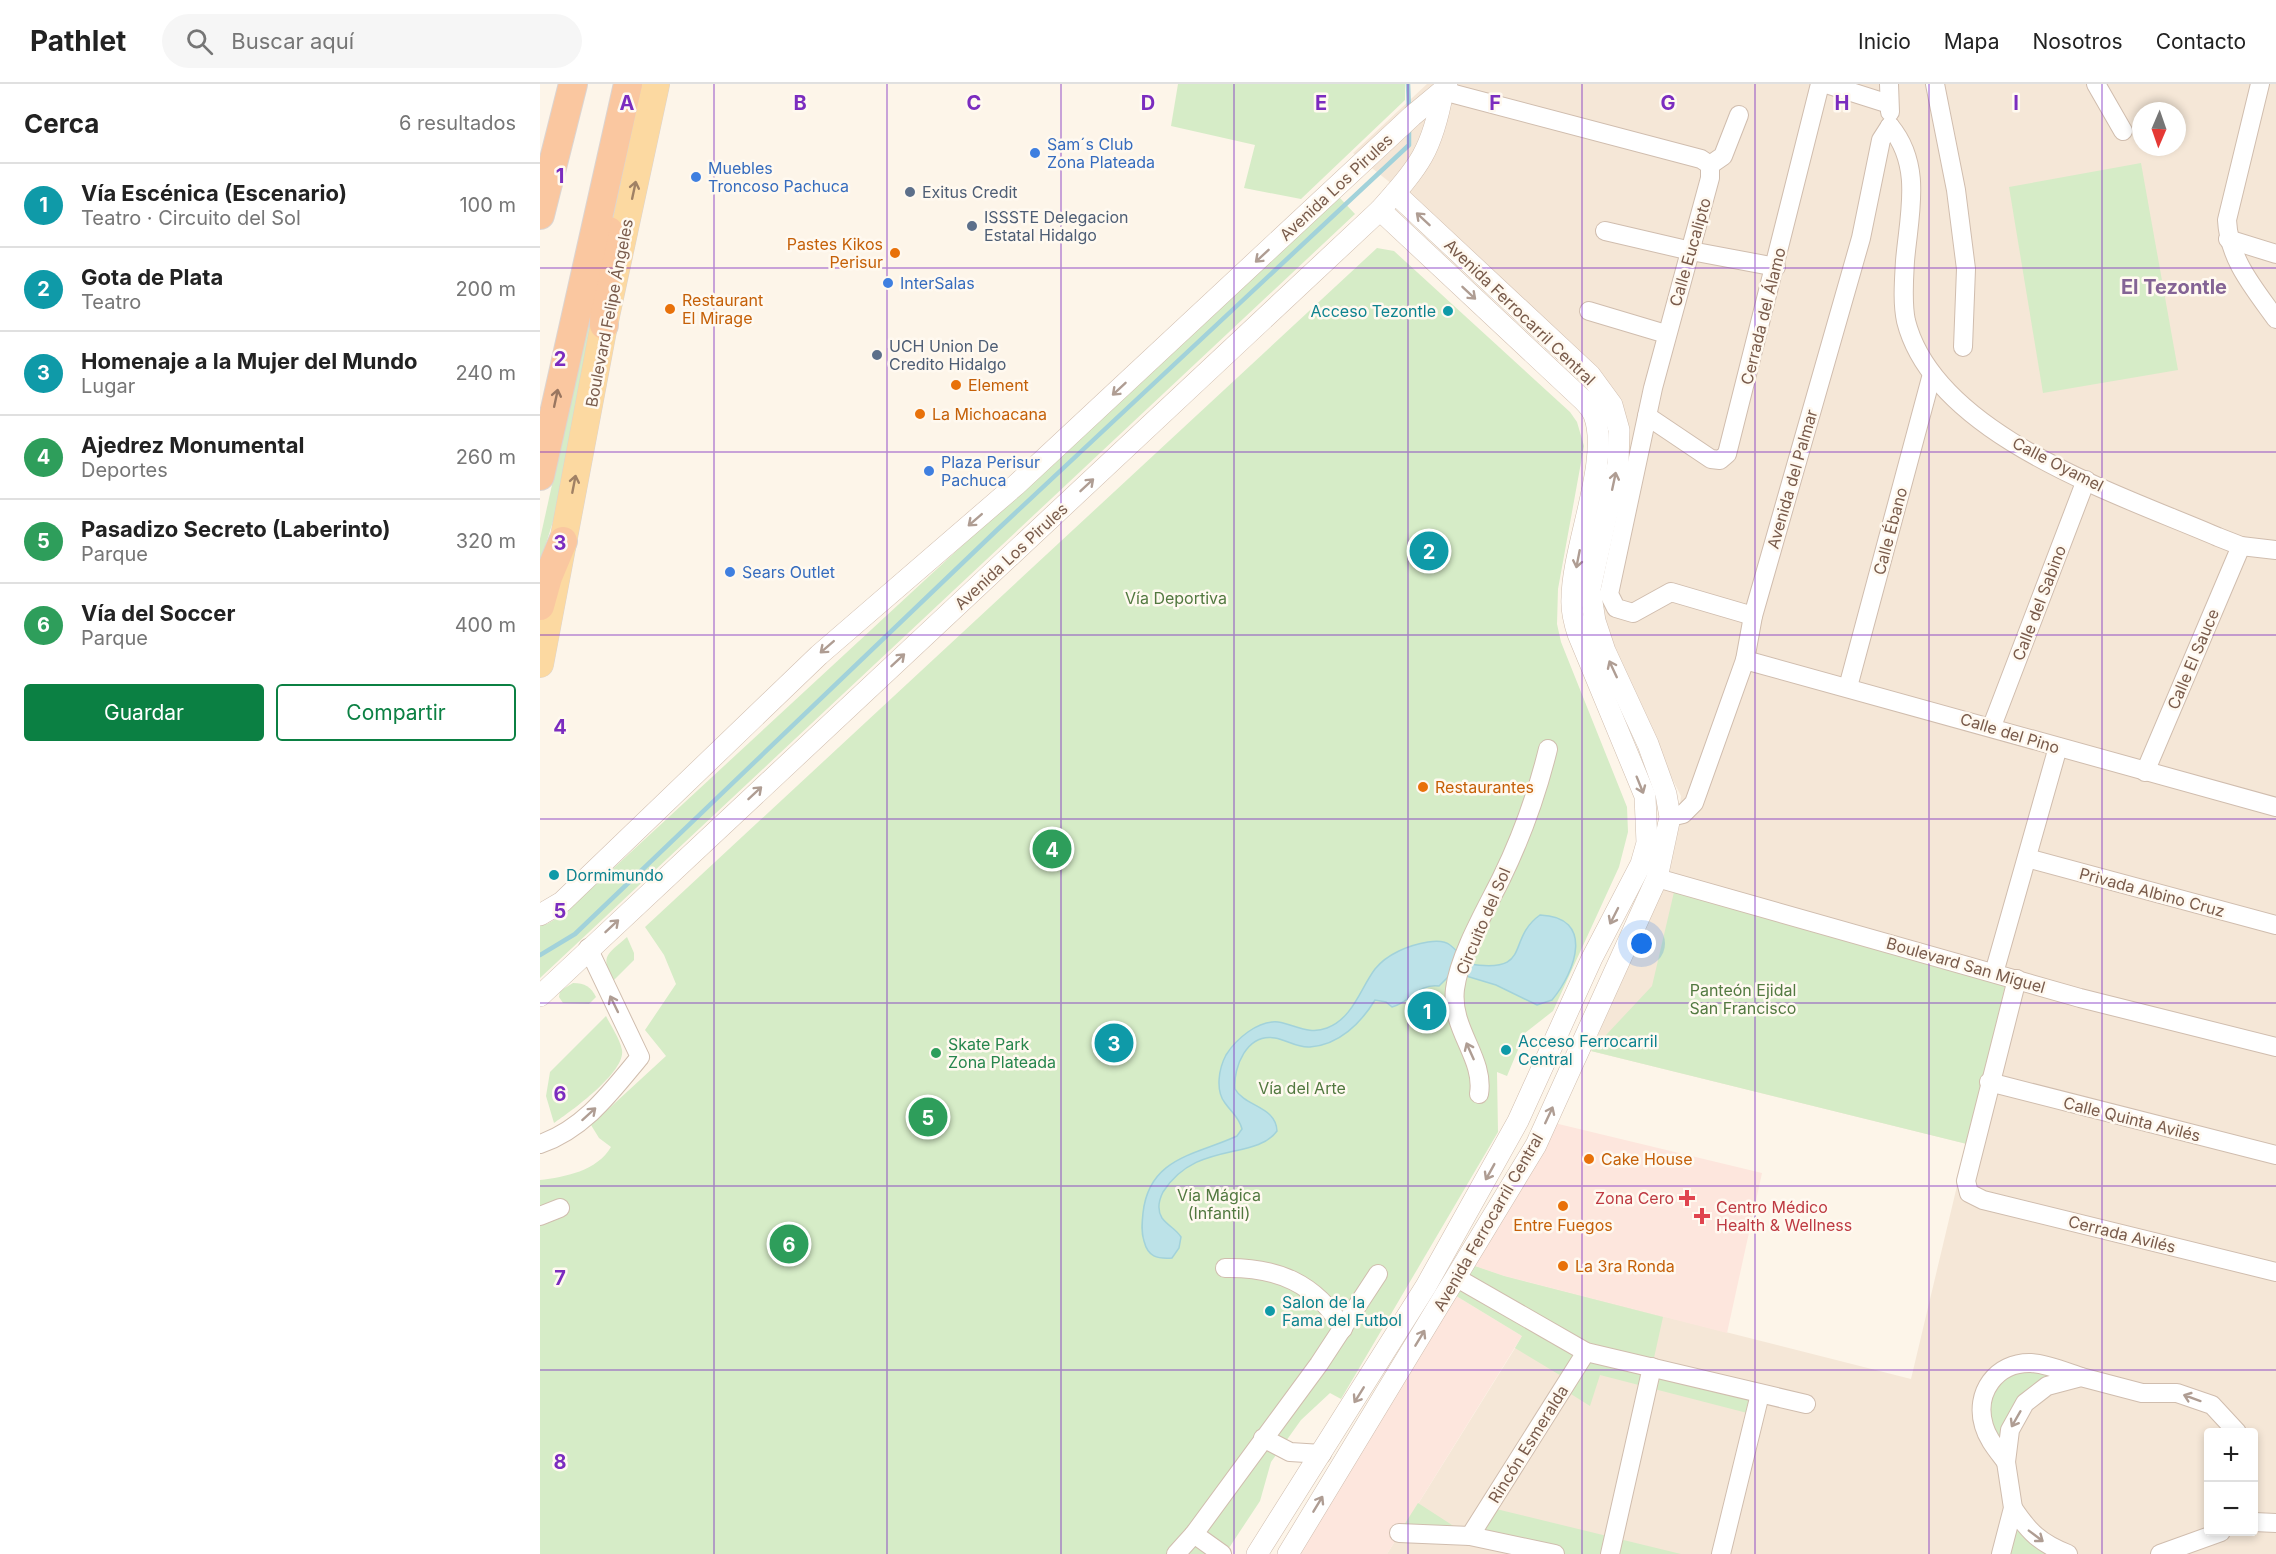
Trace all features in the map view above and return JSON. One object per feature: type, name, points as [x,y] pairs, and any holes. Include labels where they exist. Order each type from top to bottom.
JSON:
[{"type":"highway","points":[[540,215],[573,84]]},
{"type":"highway","name":"Boulevard Felipe Ángeles","points":[[540,476],[628,84]]},
{"type":"highway","points":[[604,325],[605,253],[615,190],[615,140]]},
{"type":"highway","points":[[540,606],[548,577],[563,541]]},
{"type":"main road","name":"Boulevard Felipe Ángeles","points":[[540,664],[604,325],[656,84]]},
{"type":"street","name":"Cerrada del Álamo","points":[[1647,416],[1711,459],[1720,460],[1727,454],[1776,267],[1820,84]]},
{"type":"street","points":[[1826,84],[1889,104]]},
{"type":"street","points":[[1889,84],[1890,126]]},
{"type":"street","points":[[1935,84],[1956,190],[1966,268],[1963,347]]},
{"type":"street","points":[[2096,84],[2123,131]]},
{"type":"street","points":[[2260,84],[2228,220],[2228,239],[2236,260],[2276,319]]},
{"type":"street","points":[[1447,87],[1701,159],[1710,165],[1723,156],[1738,115]]},
{"type":"street","name":"Avenida Los Pirules","points":[[540,915],[562,902],[819,655],[1016,485],[1412,116],[1447,87]]},
{"type":"street","name":"Avenida Los Pirules","points":[[540,996],[588,948],[1380,210],[1416,169],[1429,148],[1447,87]]},
{"type":"street","name":"Calle Oyamel","points":[[1890,126],[1901,139],[1913,173],[1903,287],[1906,321],[1932,374],[1966,410],[2034,455],[2086,480],[2241,546],[2276,550]]},
{"type":"street","name":"Avenida del Palmar","points":[[1670,817],[1683,814],[1694,803],[1745,660],[1753,616],[1861,238],[1881,140],[1890,126]]},
{"type":"street","name":"Calle Eucalipto","points":[[1710,165],[1710,178],[1691,251],[1666,334],[1609,594],[1616,608],[1633,612],[1671,592],[1753,616]]},
{"type":"street","name":"Avenida Ferrocarril Central","points":[[1288,1554],[1536,1145],[1657,878],[1670,817],[1666,794],[1638,722],[1605,651],[1595,621],[1590,589],[1618,464],[1619,430],[1612,405],[1590,375],[1395,193]]},
{"type":"street","name":"Avenida Ferrocarril Central","points":[[1257,1554],[1426,1286],[1518,1121],[1592,958],[1641,864],[1647,843],[1645,796],[1572,615],[1574,576],[1598,456],[1599,434],[1593,414],[1583,400],[1380,210]]},
{"type":"street","points":[[1605,231],[1691,251],[1776,267]]},
{"type":"street","points":[[2228,239],[2276,254]]},
{"type":"street","points":[[1589,311],[1666,334]]},
{"type":"street","name":"Calle Ébano","points":[[1848,687],[1932,374]]},
{"type":"street","name":"Calle del Sabino","points":[[1992,726],[2086,480]]},
{"type":"street","name":"Calle El Sauce","points":[[2145,772],[2241,546]]},
{"type":"street","name":"Calle del Pino","points":[[1745,660],[1992,726],[2145,772],[2276,807]]},
{"type":"street","points":[[1618,731],[1638,722]]},
{"type":"street","points":[[1994,973],[2058,747]]},
{"type":"street","name":"Circuito del Sol","points":[[1479,1094],[1481,1082],[1479,1070],[1469,1052],[1454,1009],[1455,987],[1473,935],[1527,817],[1548,749]]},
{"type":"street","name":"Privada Albino Cruz","points":[[2027,858],[2276,925]]},
{"type":"street","name":"Boulevard San Miguel","points":[[1657,878],[2017,980],[2276,1047]]},
{"type":"street","points":[[540,1144],[560,1137],[589,1116],[640,1057],[588,948]]},
{"type":"street","points":[[1989,1082],[2017,980]]},
{"type":"street","name":"Calle Quinta Avilés","points":[[1989,1082],[2276,1155]]},
{"type":"street","name":"Cerrada Avilés","points":[[1989,1082],[1966,1181],[1969,1193],[1983,1200],[2276,1272]]},
{"type":"street","points":[[540,1216],[560,1208]]},
{"type":"street","points":[[1225,1268],[1274,1271],[1303,1286],[1323,1301],[1343,1329]]},
{"type":"street","points":[[1176,1554],[1194,1534],[1343,1329],[1378,1274]]},
{"type":"street","points":[[1457,1278],[1586,1352],[1806,1404]]},
{"type":"street","name":"Rincón Esmeralda","points":[[1470,1536],[1586,1352]]},
{"type":"street","points":[[2006,1462],[1984,1428],[1981,1410],[1984,1392],[1993,1377],[2013,1365],[2032,1363],[2131,1391],[2177,1393],[2212,1405],[2233,1428]]},
{"type":"street","points":[[1610,1554],[1652,1367]]},
{"type":"street","points":[[2001,1554],[2013,1508],[2006,1462],[2010,1430],[2025,1403],[2047,1386],[2081,1377]]},
{"type":"street","points":[[1721,1554],[1760,1394]]},
{"type":"street","points":[[1263,1438],[1290,1452],[1322,1454]]},
{"type":"street","points":[[2013,1508],[2029,1532],[2051,1547],[2068,1554]]},
{"type":"street","points":[[2258,1517],[2276,1523]]},
{"type":"street","points":[[1399,1533],[1470,1536],[1555,1554]]},
{"type":"street","points":[[1194,1534],[1222,1554]]},
{"type":"street","points":[[2160,1554],[2210,1536]]},
{"type":"shaded area","name":"El Tezontle","points":[[1427,84],[2276,84],[2276,1554],[1387,1554],[1522,1337],[1466,1263],[1504,1276],[1911,1379],[1967,1144],[1591,1051],[1669,870],[1676,840],[1681,796],[1642,719],[1610,642],[1599,602],[1612,526],[1623,416],[1402,192],[1353,153]]},
{"type":"shaded area","points":[[1546,1121],[1762,1173],[1727,1333],[1504,1276],[1466,1263]]},
{"type":"shaded area","points":[[1448,1291],[1522,1336],[1387,1554],[1288,1554]]},
{"type":"green space","points":[[1178,84],[1405,84],[1405,100],[1301,199],[1244,188],[1255,145],[1171,126]]},
{"type":"green space","points":[[2141,163],[2178,370],[2043,393],[2009,187]]},
{"type":"green space","points":[[1339,197],[1355,214],[540,978],[540,925],[547,924],[564,914]]},
{"type":"green space","points":[[1377,248],[1394,251],[1570,412],[1577,422],[1584,446],[1558,589],[1557,624],[1561,642],[1627,807],[1628,832],[1619,867],[1553,1011],[1525,1033],[1507,1076],[1497,1072],[1498,1132],[1341,1399],[1330,1393],[1301,1420],[1271,1462],[1260,1501],[1225,1554],[540,1554],[540,1180],[580,1171],[598,1162],[611,1147],[599,1138],[591,1125],[666,1056],[645,1030],[676,984],[664,955],[645,927]]},
{"type":"green space","points":[[591,309],[594,309],[561,496],[540,563],[540,539]]},
{"type":"green space","name":"Panteón Ejidal San Francisco","points":[[1674,892],[2007,978],[1967,1144],[1591,1051],[1652,986]]},
{"type":"green space","points":[[627,937],[634,953],[634,960],[613,981],[606,960],[610,952]]},
{"type":"green space","points":[[573,983],[587,986],[596,997],[589,1004],[563,1003],[559,997],[560,991]]},
{"type":"green space","points":[[606,1016],[621,1046],[621,1059],[595,1091],[554,1123],[546,1096],[550,1072]]},
{"type":"green space","points":[[1466,1263],[1504,1276],[1663,1317],[1652,1367],[1760,1394],[1755,1415],[1600,1375],[1590,1406],[1563,1389],[1568,1380],[1515,1348],[1522,1336],[1448,1291]]},
{"type":"green space","points":[[2013,1365],[2055,1369],[2047,1386],[1994,1446],[1984,1392]]},
{"type":"green space","points":[[1418,1503],[1469,1536],[1488,1507],[1681,1554],[1555,1554],[1399,1533]]},
{"type":"green space","points":[[2013,1508],[2068,1554],[2001,1554]]},
{"type":"water","points":[[1540,915],[1557,918],[1568,925],[1574,935],[1576,947],[1568,975],[1552,1000],[1537,1005],[1496,985],[1453,972],[1439,986],[1425,987],[1398,1005],[1392,1007],[1386,1002],[1375,1000],[1356,1024],[1330,1042],[1305,1047],[1275,1038],[1265,1038],[1250,1046],[1239,1062],[1235,1089],[1246,1100],[1271,1116],[1277,1131],[1267,1140],[1255,1146],[1208,1158],[1176,1176],[1163,1192],[1159,1208],[1162,1218],[1181,1237],[1179,1248],[1172,1258],[1154,1256],[1148,1251],[1142,1227],[1147,1194],[1154,1180],[1177,1161],[1237,1136],[1242,1129],[1222,1098],[1219,1086],[1220,1072],[1226,1055],[1242,1037],[1255,1027],[1270,1022],[1302,1029],[1327,1028],[1350,1010],[1380,964],[1392,955],[1413,945],[1431,942],[1448,943],[1469,964],[1489,966],[1503,964],[1516,953],[1523,935]]},
{"type":"waterway","points":[[1408,84],[1409,110]]},
{"type":"waterway","points":[[540,955],[575,934],[997,530],[1409,145],[1409,128]]},
{"type":"place","name":"Sam´s Club Zona Plateada","points":[[1035,153]]},
{"type":"place","name":"Muebles Troncoso Pachuca","points":[[696,177]]},
{"type":"place","name":"Exitus Credit","points":[[910,192]]},
{"type":"place","name":"ISSSTE Delegacion Estatal Hidalgo","points":[[972,226]]},
{"type":"place","name":"Pastes Kikos Perisur","points":[[895,253]]},
{"type":"place","name":"InterSalas","points":[[888,283]]},
{"type":"place","name":"Restaurant El Mirage","points":[[670,309]]},
{"type":"place","name":"Acceso Tezontle","points":[[1448,311]]},
{"type":"place","name":"UCH Union De Credito Hidalgo","points":[[877,355]]},
{"type":"place","name":"Element","points":[[956,385]]},
{"type":"place","name":"La Michoacana","points":[[920,414]]},
{"type":"place","name":"Plaza Perisur Pachuca","points":[[929,471]]},
{"type":"place","name":"Gota de Plata","points":[[1429,551]]},
{"type":"place","name":"Sears Outlet","points":[[730,572]]},
{"type":"place","name":"Restaurantes","points":[[1423,787]]},
{"type":"place","name":"Ajedrez Monumental","points":[[1052,849]]},
{"type":"place","name":"Dormimundo","points":[[554,875]]},
{"type":"place","name":"Vía Escénica (Escenario)","points":[[1427,1011]]},
{"type":"place","name":"Homenaje a la Mujer del Mundo","points":[[1114,1043]]},
{"type":"place","name":"Acceso Ferrocarril Central","points":[[1506,1050]]},
{"type":"place","name":"Skate Park Zona Plateada","points":[[936,1053]]},
{"type":"place","name":"Pasadizo Secreto (Laberinto)","points":[[928,1117]]},
{"type":"place","name":"Cake House","points":[[1589,1159]]},
{"type":"place","name":"Zona Cero","points":[[1687,1198]]},
{"type":"place","name":"Entre Fuegos","points":[[1563,1206]]},
{"type":"place","name":"Centro Médico Health & Wellness","points":[[1702,1216]]},
{"type":"place","name":"Vía del Soccer","points":[[789,1244]]},
{"type":"place","name":"La 3ra Ronda","points":[[1563,1266]]},
{"type":"place","name":"Salon de la Fama del Futbol","points":[[1270,1311]]},
{"type":"district","name":"El Tezontle","points":[[2174,287]]},
{"type":"park label","name":"Vía Deportiva","points":[[1176,598]]},
{"type":"park label","name":"Vía del Arte","points":[[1302,1088]]},
{"type":"park label","name":"Vía Mágica (Infantil)","points":[[1219,1204]]}]
